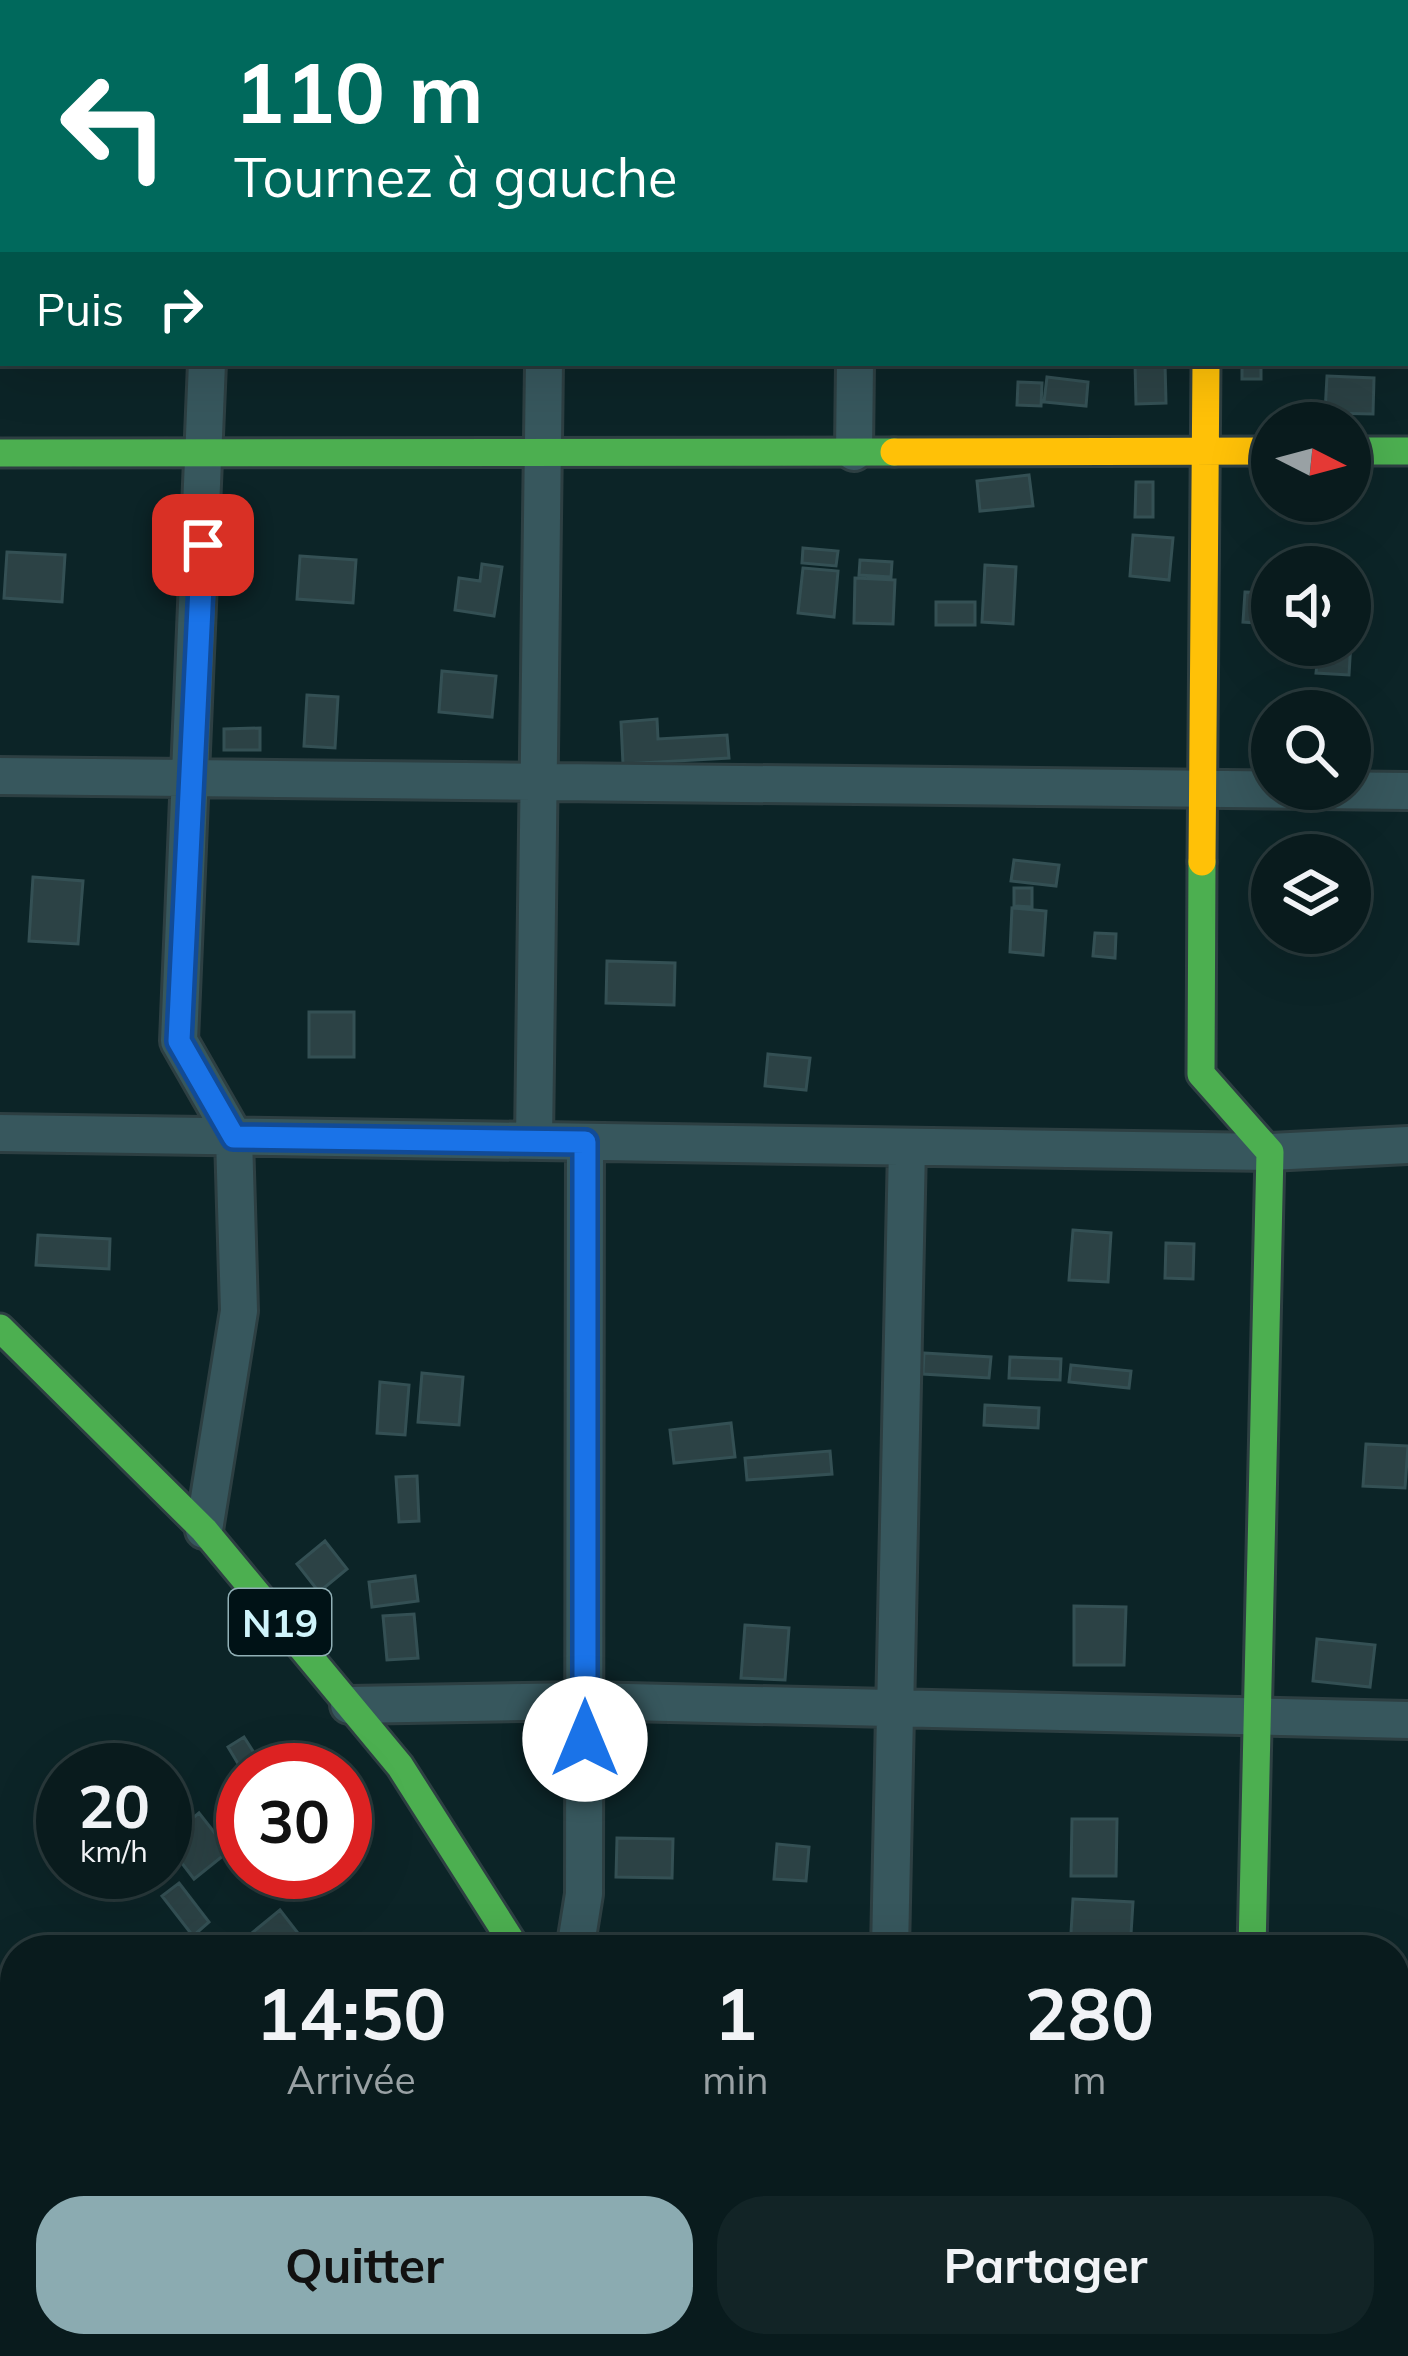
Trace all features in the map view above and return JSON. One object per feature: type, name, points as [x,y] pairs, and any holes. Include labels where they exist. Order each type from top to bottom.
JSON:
[{"type":"street","points":[[204,1530],[239,1311],[234,1137],[179,1041],[208,453],[207,366]]},
{"type":"street","points":[[534,1142],[544,366]]},
{"type":"street","points":[[854,452],[855,366]]},
{"type":"street","points":[[1207,366],[1201,1074],[1270,1152],[1252,1935]]},
{"type":"street","points":[[0,453],[1251,452]]},
{"type":"street","points":[[1371,452],[1408,452]]},
{"type":"street","points":[[0,776],[1408,791]]},
{"type":"street","points":[[0,1133],[1270,1152],[1408,1145]]},
{"type":"street","points":[[577,1935],[584,1894],[585,1142]]},
{"type":"street","points":[[890,1935],[907,1147]]},
{"type":"street","name":"N19","points":[[0,1328],[204,1530],[400,1766],[507,1935]]},
{"type":"street","points":[[349,1705],[585,1701],[1408,1720]]},
{"type":"building","points":[[1135,366],[1165,366],[1166,403],[1136,404]]},
{"type":"building","points":[[1242,366],[1261,366],[1261,379],[1242,379]]},
{"type":"building","points":[[1327,376],[1374,378],[1373,414],[1371,402],[1326,402]]},
{"type":"building","points":[[1047,377],[1088,382],[1086,406],[1044,402]]},
{"type":"building","points":[[1018,382],[1042,383],[1041,406],[1017,405]]},
{"type":"building","points":[[1029,475],[1033,506],[980,511],[977,481]]},
{"type":"building","points":[[1136,482],[1153,482],[1153,517],[1135,517]]},
{"type":"building","points":[[1133,535],[1173,538],[1169,580],[1130,576]]},
{"type":"building","points":[[803,548],[838,551],[836,566],[802,563]]},
{"type":"building","points":[[7,552],[65,555],[62,602],[4,598]]},
{"type":"building","points":[[300,556],[356,560],[353,603],[297,599]]},
{"type":"building","points":[[860,560],[892,562],[891,577],[859,575]]},
{"type":"building","points":[[482,564],[502,567],[494,616],[455,610],[459,578],[480,581]]},
{"type":"building","points":[[985,565],[1016,567],[1013,624],[982,622]]},
{"type":"building","points":[[803,568],[838,571],[834,617],[798,613]]},
{"type":"building","points":[[855,578],[895,580],[893,624],[854,623]]},
{"type":"building","points":[[1245,592],[1251,592],[1251,623],[1243,622]]},
{"type":"building","points":[[936,602],[975,602],[975,625],[936,625]]},
{"type":"building","points":[[1317,666],[1350,666],[1349,675],[1316,673]]},
{"type":"building","points":[[442,671],[496,676],[492,717],[439,712]]},
{"type":"building","points":[[307,695],[338,697],[335,748],[304,746]]},
{"type":"building","points":[[657,719],[658,739],[727,735],[729,758],[623,764],[621,722]]},
{"type":"building","points":[[260,728],[260,750],[224,750],[224,729]]},
{"type":"building","points":[[1014,860],[1059,865],[1056,886],[1011,881]]},
{"type":"building","points":[[33,877],[83,881],[78,944],[29,941]]},
{"type":"building","points":[[1014,888],[1032,888],[1032,907],[1014,906]]},
{"type":"building","points":[[1012,908],[1046,911],[1043,955],[1010,952]]},
{"type":"building","points":[[1095,933],[1116,934],[1115,958],[1093,956]]},
{"type":"building","points":[[607,961],[675,963],[674,1005],[606,1003]]},
{"type":"building","points":[[309,1012],[354,1012],[354,1057],[309,1057]]},
{"type":"building","points":[[768,1054],[810,1058],[806,1090],[765,1086]]},
{"type":"building","points":[[1073,1230],[1111,1233],[1108,1282],[1069,1280]]},
{"type":"building","points":[[38,1235],[110,1239],[109,1269],[36,1265]]},
{"type":"building","points":[[1166,1243],[1194,1244],[1193,1279],[1165,1278]]},
{"type":"building","points":[[924,1353],[991,1357],[989,1378],[923,1374]]},
{"type":"building","points":[[1010,1357],[1061,1359],[1060,1380],[1009,1378]]},
{"type":"building","points":[[1071,1365],[1131,1371],[1129,1388],[1069,1382]]},
{"type":"building","points":[[422,1373],[463,1377],[459,1425],[418,1422]]},
{"type":"building","points":[[380,1382],[409,1385],[405,1435],[377,1433]]},
{"type":"building","points":[[985,1405],[1039,1408],[1038,1428],[984,1425]]},
{"type":"building","points":[[731,1423],[735,1457],[674,1463],[670,1430]]},
{"type":"building","points":[[1366,1444],[1408,1446],[1405,1488],[1363,1486]]},
{"type":"building","points":[[830,1451],[832,1474],[747,1480],[745,1458]]},
{"type":"building","points":[[417,1476],[419,1521],[399,1522],[396,1477]]},
{"type":"building","points":[[325,1541],[347,1569],[319,1592],[297,1564]]},
{"type":"building","points":[[415,1576],[418,1601],[372,1607],[369,1582]]},
{"type":"building","points":[[1074,1606],[1126,1607],[1124,1665],[1074,1665]]},
{"type":"building","points":[[414,1614],[418,1658],[387,1660],[383,1616]]},
{"type":"building","points":[[745,1625],[789,1628],[785,1680],[741,1678]]},
{"type":"building","points":[[1317,1639],[1375,1645],[1370,1687],[1313,1681]]},
{"type":"building","points":[[199,1813],[216,1835],[216,1861],[194,1879],[192,1876],[192,1819]]},
{"type":"building","points":[[1072,1819],[1117,1819],[1116,1876],[1071,1876]]},
{"type":"building","points":[[617,1838],[673,1839],[672,1878],[616,1877]]},
{"type":"building","points":[[777,1844],[809,1847],[806,1881],[774,1879]]},
{"type":"building","points":[[164,1899],[191,1899],[209,1922],[192,1935]]},
{"type":"building","points":[[1073,1899],[1133,1902],[1131,1935],[1071,1935]]},
{"type":"building","points":[[280,1910],[299,1935],[249,1935]]},
{"type":"traffic: fast","points":[[1371,451],[1408,451]]},
{"type":"traffic: fast","points":[[0,453],[894,452]]},
{"type":"traffic: fast","points":[[1202,862],[1201,1074],[1270,1152],[1252,1935]]},
{"type":"traffic: fast","points":[[0,1328],[204,1530],[400,1766],[507,1935]]},
{"type":"traffic: slow","points":[[1202,862],[1206,366]]},
{"type":"traffic: slow","points":[[894,452],[1251,451]]},
{"type":"route","points":[[203,545],[179,1041],[234,1137],[585,1142],[585,1739]]}]
